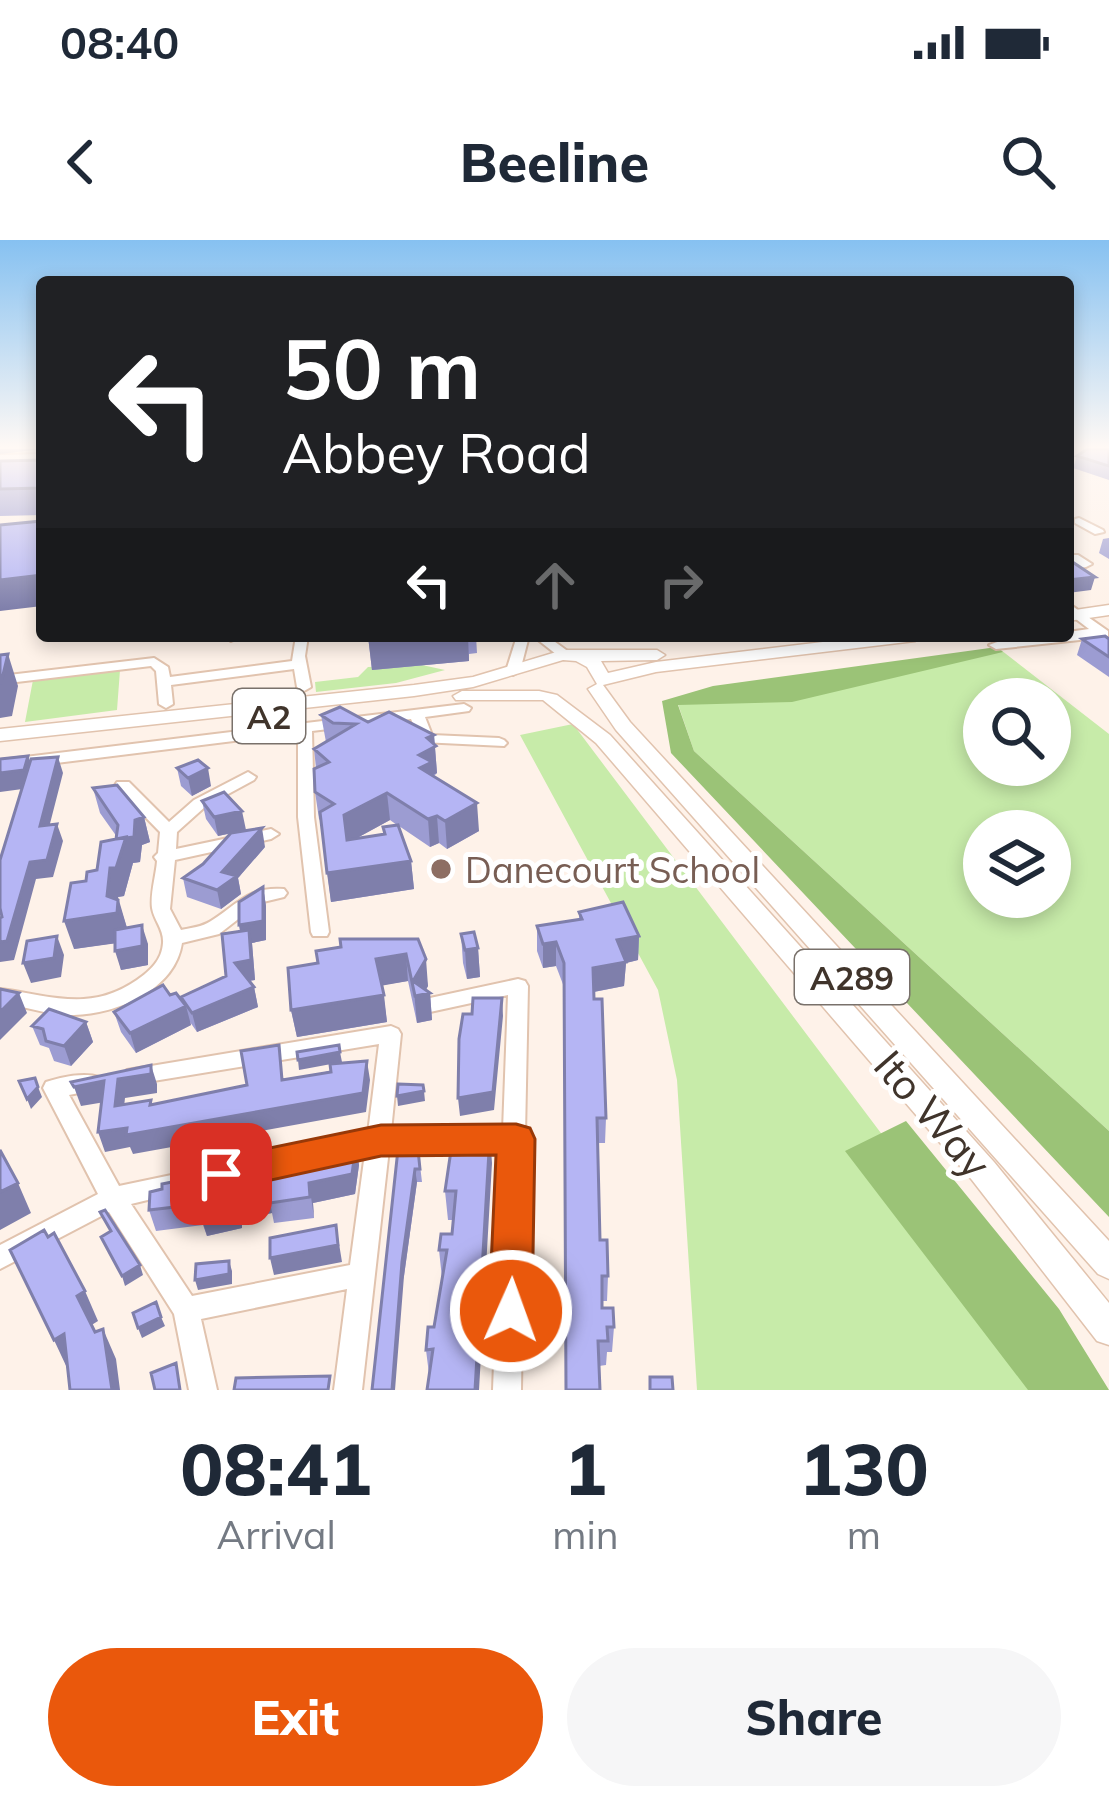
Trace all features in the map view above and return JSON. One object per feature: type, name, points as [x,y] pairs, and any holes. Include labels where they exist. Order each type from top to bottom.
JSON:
[{"type":"main road","points":[[1074,610],[1109,600]]},
{"type":"main road","points":[[1074,611],[1109,610]]},
{"type":"main road","points":[[513,671],[536,657],[703,652],[786,642]]},
{"type":"main road","points":[[545,698],[656,667],[865,642]]},
{"type":"main road","name":"Ito Way","points":[[567,655],[594,665],[623,727],[1109,1264]]},
{"type":"main road","name":"Ito Way","points":[[513,671],[518,686],[545,698],[603,739],[983,1171],[1109,1329]]},
{"type":"main road","name":"A2","points":[[0,735],[458,684],[513,671]]},
{"type":"main road","name":"A2","points":[[0,747],[444,698],[545,698]]},
{"type":"street","points":[[1074,529],[1090,527]]},
{"type":"street","points":[[1074,614],[1105,635]]},
{"type":"street","points":[[1074,638],[1105,635]]},
{"type":"street","points":[[301,642],[299,664],[304,687]]},
{"type":"street","points":[[513,671],[521,642]]},
{"type":"street","points":[[548,642],[567,655]]},
{"type":"street","points":[[996,645],[1029,642]]},
{"type":"street","points":[[0,680],[154,662],[161,665],[166,704]]},
{"type":"street","points":[[164,682],[299,664]]},
{"type":"street","points":[[0,765],[305,728],[418,720],[464,708]]},
{"type":"street","points":[[418,720],[425,739],[499,743]]},
{"type":"street","points":[[305,728],[306,817],[320,932]]},
{"type":"street","points":[[0,996],[77,1008],[140,990],[161,974],[174,952],[173,925],[161,909],[170,831],[200,803],[248,777]]},
{"type":"street","points":[[123,785],[170,831]]},
{"type":"street","points":[[164,857],[271,834]]},
{"type":"street","points":[[173,938],[212,930],[253,898],[278,893]]},
{"type":"street","points":[[430,1005],[518,986],[507,1390]]},
{"type":"street","points":[[203,1390],[186,1310],[113,1198],[54,1088],[391,1034],[348,1390]]},
{"type":"street","points":[[316,1154],[381,1141],[516,1139]]},
{"type":"street","points":[[0,1258],[113,1198],[207,1178]]},
{"type":"street","points":[[186,1310],[361,1276]]},
{"type":"green space","points":[[997,647],[1037,678],[963,678],[963,786],[1071,786],[1071,704],[1109,734],[1109,1131],[694,751],[678,704]]},
{"type":"green space","points":[[997,647],[1003,652],[792,702],[678,705],[694,751],[1109,1131],[1109,1217],[671,753],[662,701],[713,686]]},
{"type":"green space","points":[[422,665],[445,670],[396,683],[316,692],[315,682],[358,677],[368,667]]},
{"type":"green space","points":[[120,670],[117,710],[25,722],[33,680]]},
{"type":"green space","points":[[573,724],[908,1169],[1047,1390],[697,1390],[677,1080],[658,990],[520,735]]},
{"type":"green space","points":[[906,1121],[1059,1309],[1109,1390],[1028,1390],[845,1151]]},
{"type":"building","points":[[36,522],[36,576],[0,580],[0,525]]},
{"type":"building","points":[[1074,563],[1095,577],[1074,579]]},
{"type":"building","points":[[1105,636],[1109,657],[1082,639]]},
{"type":"building","points":[[8,654],[1,683],[0,683],[0,655]]},
{"type":"building","points":[[340,707],[368,722],[389,712],[434,735],[427,738],[436,746],[419,755],[432,762],[420,768],[477,803],[445,821],[437,816],[428,819],[387,793],[344,815],[347,840],[385,834],[383,827],[398,825],[411,861],[327,873],[320,812],[334,804],[315,792],[314,769],[329,762],[314,749],[356,724],[333,723],[321,715]]},
{"type":"building","points":[[28,756],[24,770],[0,773],[0,759]]},
{"type":"building","points":[[58,757],[40,826],[57,824],[47,860],[30,862],[7,941],[0,942],[0,860],[31,759]]},
{"type":"building","points":[[198,760],[208,768],[188,778],[177,768]]},
{"type":"building","points":[[117,785],[144,817],[135,820],[134,837],[116,839],[118,825],[93,788]]},
{"type":"building","points":[[224,792],[242,811],[214,817],[202,801]]},
{"type":"building","points":[[262,828],[222,872],[237,876],[217,890],[183,878],[231,833]]},
{"type":"building","points":[[126,837],[116,868],[110,868],[107,896],[118,900],[117,913],[64,921],[71,883],[86,881],[87,872],[97,870],[101,842]]},
{"type":"building","points":[[263,887],[263,921],[239,925],[239,902]]},
{"type":"building","points":[[623,902],[639,936],[617,940],[626,962],[593,968],[594,999],[602,999],[606,1118],[597,1118],[600,1240],[607,1240],[608,1276],[602,1276],[602,1308],[613,1308],[614,1327],[607,1327],[608,1341],[598,1341],[600,1390],[566,1390],[564,963],[556,942],[543,944],[537,926],[582,919],[579,912]]},
{"type":"building","points":[[142,925],[142,946],[115,951],[115,930]]},
{"type":"building","points":[[249,930],[251,960],[235,963],[254,987],[192,1013],[181,997],[226,976],[222,934]]},
{"type":"building","points":[[474,932],[478,948],[465,950],[461,934]]},
{"type":"building","points":[[57,936],[54,958],[23,963],[27,941]]},
{"type":"building","points":[[340,939],[418,939],[426,959],[413,981],[430,993],[415,996],[406,954],[376,959],[384,995],[291,1010],[288,968],[318,963],[316,951],[341,947]]},
{"type":"building","points":[[163,985],[186,1006],[130,1033],[114,1012]]},
{"type":"building","points":[[0,989],[19,993],[0,1012]]},
{"type":"building","points":[[473,998],[502,998],[493,1092],[458,1098],[459,1039],[463,1014],[472,1014]]},
{"type":"building","points":[[49,1009],[86,1022],[64,1046],[46,1041],[43,1029],[32,1026]]},
{"type":"building","points":[[279,1045],[282,1080],[331,1072],[330,1064],[367,1061],[363,1093],[126,1135],[127,1128],[98,1132],[104,1081],[74,1087],[71,1082],[151,1065],[151,1074],[118,1079],[115,1106],[151,1100],[150,1105],[247,1085],[241,1051]]},
{"type":"building","points":[[339,1045],[340,1052],[298,1060],[297,1052]]},
{"type":"building","points":[[35,1078],[38,1087],[27,1099],[19,1081]]},
{"type":"building","points":[[398,1084],[423,1085],[424,1091],[397,1096]]},
{"type":"building","points":[[490,1134],[475,1390],[427,1390],[433,1349],[426,1350],[428,1327],[434,1327],[447,1250],[439,1250],[441,1234],[452,1234],[456,1191],[445,1191],[453,1137]]},
{"type":"building","points":[[399,1140],[417,1140],[420,1169],[415,1169],[402,1262],[392,1390],[372,1390]]},
{"type":"building","points":[[356,1145],[352,1174],[309,1183],[310,1197],[270,1203],[269,1193],[236,1199],[237,1208],[201,1216],[201,1204],[149,1210],[150,1192],[162,1189],[162,1184]]},
{"type":"building","points":[[0,1150],[18,1183],[0,1192]]},
{"type":"building","points":[[105,1210],[140,1265],[122,1276],[101,1237],[111,1231],[100,1212]]},
{"type":"building","points":[[336,1225],[338,1245],[270,1258],[270,1238]]},
{"type":"building","points":[[44,1230],[48,1237],[54,1233],[85,1291],[77,1296],[95,1332],[103,1329],[112,1390],[70,1390],[64,1334],[54,1340],[10,1250]]},
{"type":"building","points":[[229,1261],[229,1274],[195,1280],[196,1264]]},
{"type":"building","points":[[156,1302],[161,1317],[138,1328],[133,1313]]},
{"type":"building","points":[[176,1363],[180,1390],[155,1390],[151,1373]]},
{"type":"building","points":[[330,1376],[328,1390],[234,1390],[236,1378]]},
{"type":"building","points":[[650,1377],[672,1377],[673,1390],[650,1390]]},
{"type":"place","name":"Danecourt School","points":[[441,869]]},
{"type":"route","points":[[221,1174],[381,1141],[516,1139],[511,1311]]}]
